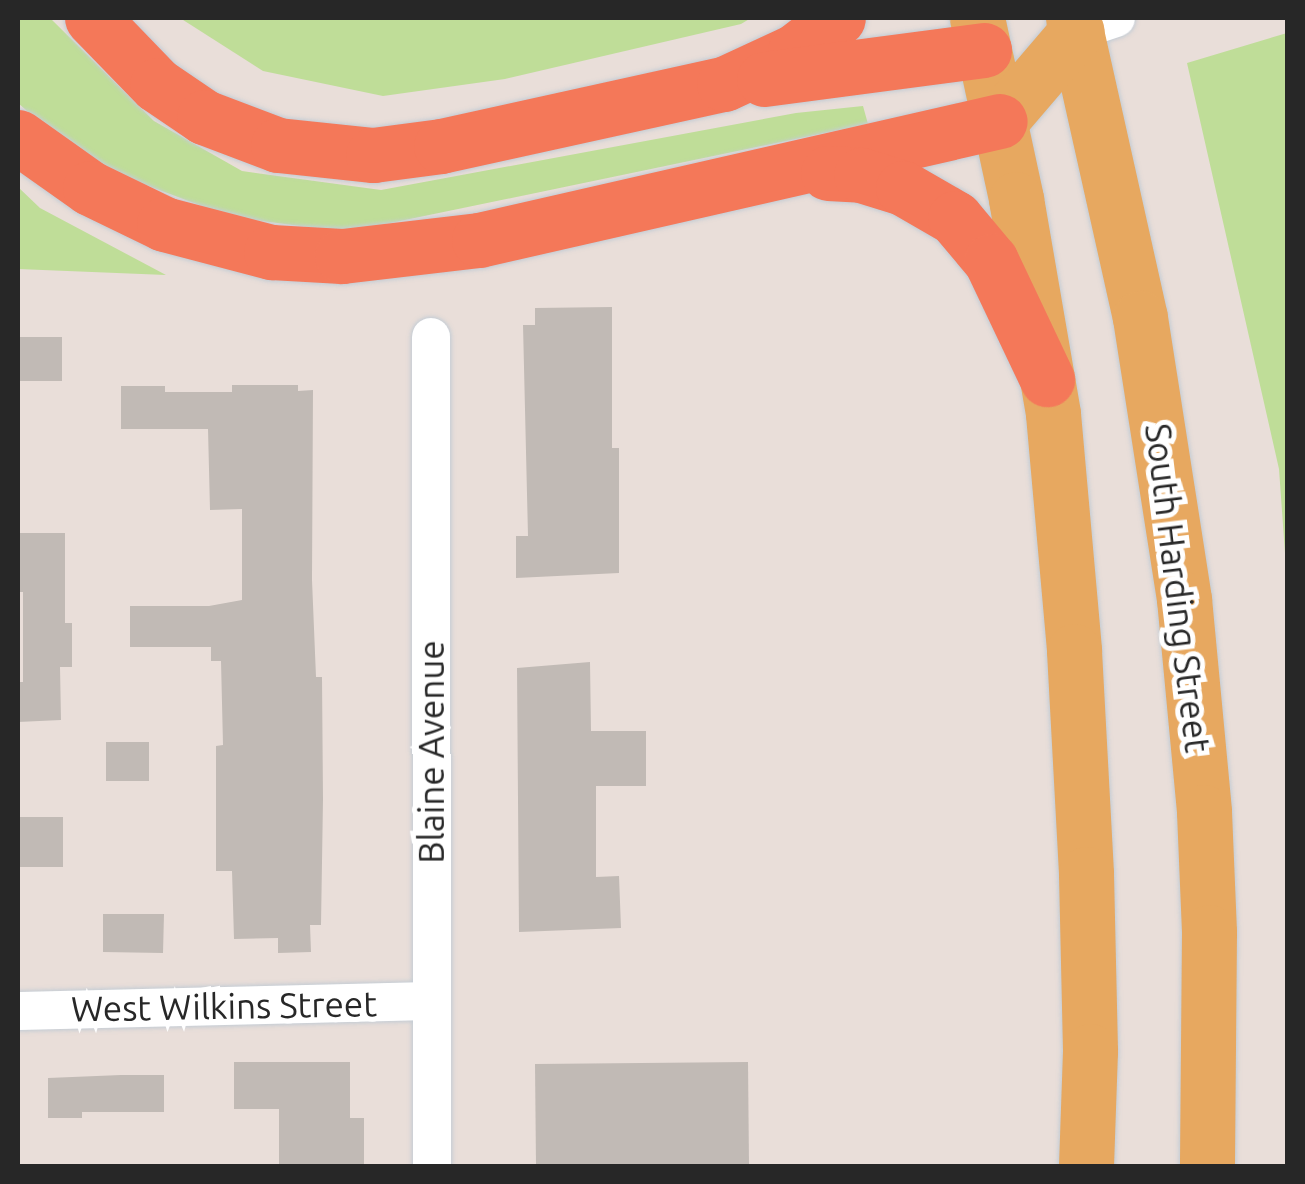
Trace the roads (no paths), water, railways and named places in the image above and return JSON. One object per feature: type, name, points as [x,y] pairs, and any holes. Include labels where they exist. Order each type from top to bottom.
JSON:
[{"type":"highway","points":[[92,18],[157,86],[204,117],[252,136],[307,150],[373,155],[418,150],[980,34]]},
{"type":"highway","points":[[724,84],[795,51],[838,18]]},
{"type":"highway","points":[[18,136],[90,188],[164,224],[243,247],[306,256],[434,248],[790,172],[1000,121]]},
{"type":"highway","points":[[790,172],[861,174],[941,206],[968,230],[991,261],[1047,380]]},
{"type":"main road","points":[[1086,1166],[1090,1051],[1080,753],[1047,380],[1000,121],[980,34],[1089,22]]},
{"type":"main road","points":[[1000,121],[1089,22]]},
{"type":"main road","name":"South Harding Street","points":[[1089,22],[1186,618],[1209,932],[1207,1166]]},
{"type":"street","name":"Blaine Avenue","points":[[432,337],[432,1166]]},
{"type":"street","name":"West Wilkins Street","points":[[18,1010],[431,1001]]}]
